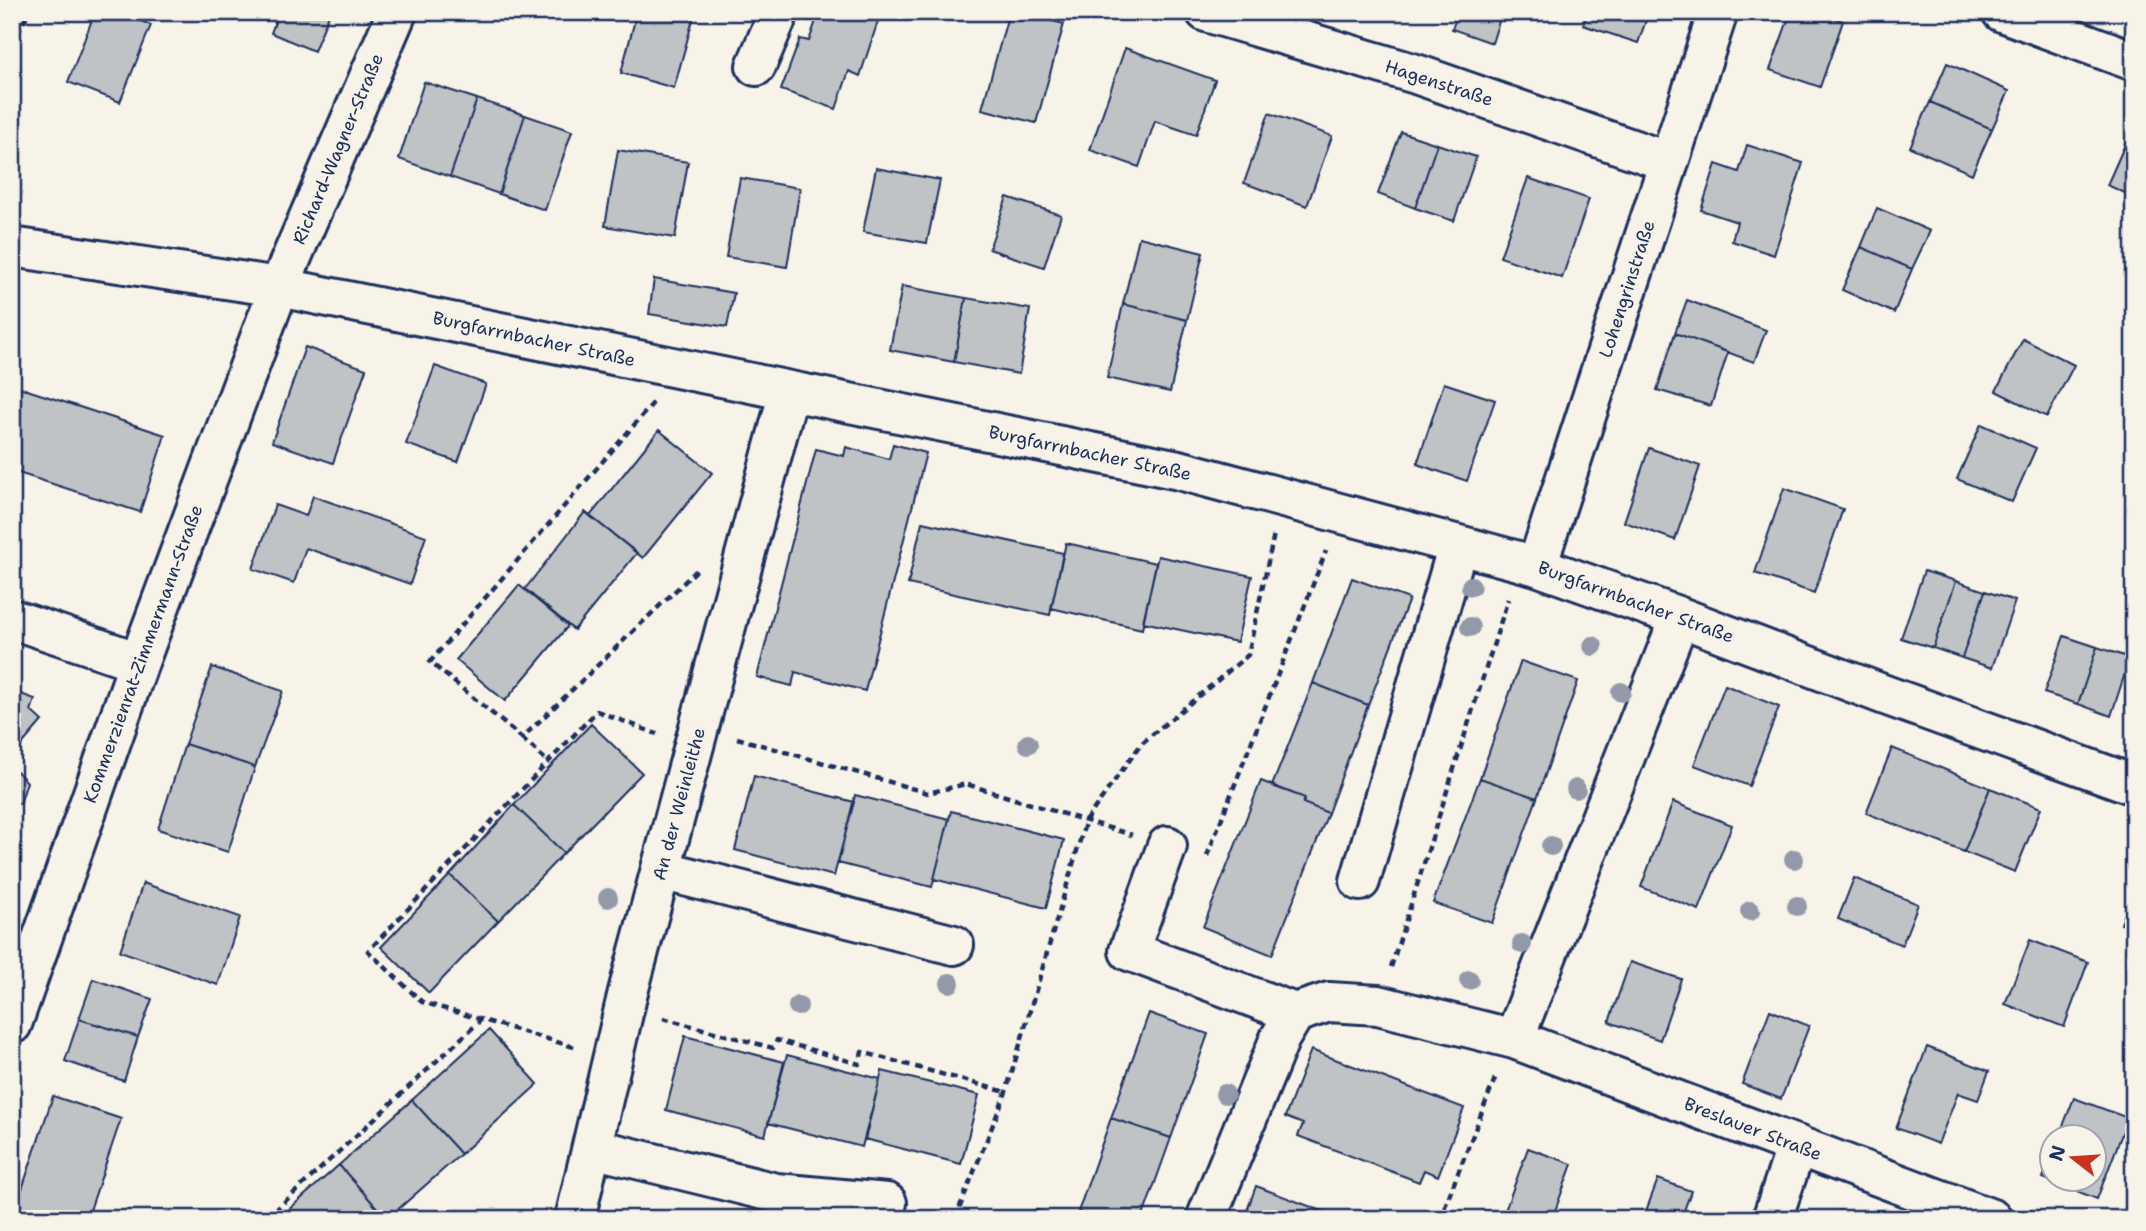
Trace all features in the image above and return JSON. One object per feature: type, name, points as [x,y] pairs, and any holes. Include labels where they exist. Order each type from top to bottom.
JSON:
[{"type":"street","name":"Richard-Wagner-Straße","points":[[279,286],[397,12]]},
{"type":"street","points":[[756,66],[779,12]]},
{"type":"street","name":"Hagenstraße","points":[[1206,12],[1416,74],[1669,162]]},
{"type":"street","name":"Lohengrinstraße","points":[[1529,564],[1669,162],[1718,12]]},
{"type":"street","points":[[2001,12],[2134,61]]},
{"type":"street","name":"Burgfarrnbacher Straße","points":[[12,247],[279,286],[1179,470],[1529,564],[2134,785]]},
{"type":"street","name":"Kommerzienrat-Zimmermann-Straße","points":[[12,1024],[19,984],[279,286]]},
{"type":"street","name":"An der Weinleithe","points":[[575,1219],[624,1008],[789,391]]},
{"type":"street","points":[[1360,881],[1458,545]]},
{"type":"street","points":[[1514,1040],[1680,617]]},
{"type":"street","points":[[12,619],[139,662]]},
{"type":"street","points":[[1167,846],[1129,951],[1295,1013],[1280,1038],[1206,1219]]},
{"type":"street","points":[[661,870],[954,945]]},
{"type":"street","name":"Breslauer Straße","points":[[1295,1013],[1329,1002],[1378,1005],[1514,1040],[1992,1219]]},
{"type":"street","points":[[1772,1219],[1797,1145]]},
{"type":"street","points":[[592,1148],[776,1194],[887,1203]]},
{"type":"path","points":[[12,44],[29,12]]},
{"type":"path","points":[[548,762],[430,662],[657,398],[667,366]]},
{"type":"path","points":[[955,1219],[1006,1092],[1086,820],[1142,743],[1248,654],[1282,499]]},
{"type":"path","points":[[1207,858],[1340,514]]},
{"type":"path","points":[[522,738],[718,550],[745,556]]},
{"type":"path","points":[[1378,1005],[1529,564]]},
{"type":"path","points":[[612,1058],[422,1002],[368,951],[597,711],[928,793],[967,784],[1086,820]]},
{"type":"path","points":[[624,1008],[774,1048],[777,1040],[859,1064],[862,1052],[1006,1092]]},
{"type":"path","points":[[266,1219],[481,1020]]},
{"type":"path","points":[[1440,1219],[1497,1074],[1514,1040]]},
{"type":"path","points":[[1024,1219],[1035,1211]]},
{"type":"path","points":[[1031,1219],[1035,1211]]},
{"type":"path","points":[[1035,1211],[1059,1219]]},
{"type":"building","points":[[95,12],[119,12],[151,25],[120,102],[68,82]]},
{"type":"building","points":[[279,12],[330,12],[314,51],[271,33]]},
{"type":"building","points":[[637,12],[695,12],[674,88],[621,73]]},
{"type":"building","points":[[819,12],[881,12],[860,76],[849,71],[836,109],[781,90],[800,39],[809,41]]},
{"type":"building","points":[[1009,12],[1019,12],[1064,24],[1036,123],[982,109]]},
{"type":"building","points":[[1458,12],[1502,12],[1492,43],[1452,29]]},
{"type":"building","points":[[1587,12],[1649,12],[1638,43],[1583,25]]},
{"type":"building","points":[[1791,12],[1817,12],[1843,21],[1820,87],[1770,70]]},
{"type":"building","points":[[1125,48],[1215,80],[1196,135],[1155,121],[1139,167],[1090,150]]},
{"type":"building","points":[[1947,63],[2009,91],[1992,129],[1930,102]]},
{"type":"building","points":[[424,82],[477,99],[450,177],[399,159]]},
{"type":"building","points":[[477,99],[525,115],[499,194],[450,177]]},
{"type":"building","points":[[1930,102],[1992,129],[1972,174],[1910,147]]},
{"type":"building","points":[[1269,113],[1332,136],[1307,206],[1244,183]]},
{"type":"building","points":[[525,115],[572,131],[545,210],[499,194]]},
{"type":"building","points":[[2134,124],[2134,197],[2107,185]]},
{"type":"building","points":[[1401,132],[1437,144],[1415,208],[1378,194]]},
{"type":"building","points":[[1437,144],[1476,157],[1454,221],[1415,208]]},
{"type":"building","points":[[1747,145],[1803,163],[1774,255],[1732,241],[1737,222],[1701,210],[1716,164],[1739,172]]},
{"type":"building","points":[[618,150],[688,162],[675,238],[605,226]]},
{"type":"building","points":[[876,168],[940,180],[927,243],[863,232]]},
{"type":"building","points":[[740,178],[800,188],[787,267],[726,257]]},
{"type":"building","points":[[1528,178],[1589,199],[1562,278],[1500,257]]},
{"type":"building","points":[[1007,197],[1061,215],[1044,267],[989,249]]},
{"type":"building","points":[[1877,208],[1930,231],[1912,269],[1861,247]]},
{"type":"building","points":[[1139,237],[1203,253],[1187,320],[1123,304]]},
{"type":"building","points":[[1861,247],[1912,269],[1894,313],[1842,290]]},
{"type":"building","points":[[654,279],[734,293],[727,327],[649,314]]},
{"type":"building","points":[[902,286],[966,298],[954,362],[890,350]]},
{"type":"building","points":[[966,298],[1030,309],[1019,374],[954,362]]},
{"type":"building","points":[[1687,300],[1766,330],[1754,362],[1675,333]]},
{"type":"building","points":[[1123,304],[1187,320],[1170,392],[1107,378]]},
{"type":"building","points":[[1675,333],[1728,352],[1711,406],[1657,390]]},
{"type":"building","points":[[2023,339],[2074,365],[2047,417],[1996,391]]},
{"type":"building","points":[[305,347],[366,369],[333,463],[272,442]]},
{"type":"building","points":[[435,366],[486,384],[458,462],[406,444]]},
{"type":"building","points":[[1444,383],[1495,400],[1467,481],[1417,464]]},
{"type":"building","points":[[12,385],[165,435],[140,512],[12,471]]},
{"type":"building","points":[[1981,424],[2036,448],[2012,502],[1957,479]]},
{"type":"building","points":[[659,430],[712,473],[643,558],[590,516]]},
{"type":"building","points":[[893,444],[926,453],[865,691],[795,672],[792,686],[757,677],[816,449],[844,456],[846,447],[889,459]]},
{"type":"building","points":[[1649,448],[1700,466],[1675,540],[1624,522]]},
{"type":"building","points":[[1784,488],[1843,509],[1814,593],[1755,573]]},
{"type":"building","points":[[313,496],[426,536],[410,584],[306,548],[294,583],[253,569],[275,505],[306,516]]},
{"type":"building","points":[[585,512],[637,553],[574,630],[525,589]]},
{"type":"building","points":[[922,522],[1063,553],[1050,615],[908,584]]},
{"type":"building","points":[[1066,543],[1156,563],[1142,629],[1051,608]]},
{"type":"building","points":[[1158,556],[1252,576],[1237,642],[1143,622]]},
{"type":"building","points":[[1924,571],[1956,581],[1933,648],[1901,638]]},
{"type":"building","points":[[1352,578],[1409,599],[1368,705],[1313,683]]},
{"type":"building","points":[[1956,581],[1985,591],[1962,658],[1933,648]]},
{"type":"building","points":[[519,585],[568,626],[505,701],[456,660]]},
{"type":"building","points":[[1985,591],[2015,601],[1992,668],[1962,658]]},
{"type":"building","points":[[2064,636],[2097,647],[2078,704],[2044,693]]},
{"type":"building","points":[[2097,647],[2130,658],[2111,716],[2078,704]]},
{"type":"building","points":[[1521,661],[1578,681],[1537,798],[1480,778]]},
{"type":"building","points":[[212,667],[283,691],[255,767],[185,744]]},
{"type":"building","points":[[1313,683],[1368,705],[1328,813],[1303,803],[1305,798],[1272,786]]},
{"type":"building","points":[[1725,685],[1779,707],[1749,786],[1694,765]]},
{"type":"building","points":[[15,692],[35,699],[31,711],[42,721],[18,749],[13,767],[27,782],[20,804],[12,801],[12,699]]},
{"type":"building","points":[[591,724],[642,773],[564,853],[514,805]]},
{"type":"building","points":[[185,744],[255,767],[228,852],[158,829]]},
{"type":"building","points":[[1892,748],[1990,788],[1964,852],[1866,813]]},
{"type":"building","points":[[754,776],[854,802],[834,876],[735,850]]},
{"type":"building","points":[[1480,778],[1537,798],[1492,923],[1433,903]]},
{"type":"building","points":[[1261,781],[1305,798],[1303,803],[1328,813],[1272,955],[1203,927]]},
{"type":"building","points":[[1990,788],[2041,808],[2015,872],[1964,852]]},
{"type":"building","points":[[855,795],[949,819],[932,887],[838,863]]},
{"type":"building","points":[[1673,802],[1732,825],[1699,910],[1641,887]]},
{"type":"building","points":[[514,805],[564,853],[498,921],[450,875]]},
{"type":"building","points":[[951,811],[1064,840],[1046,908],[934,879]]},
{"type":"building","points":[[450,875],[498,921],[429,993],[381,947]]},
{"type":"building","points":[[1854,878],[1918,904],[1902,945],[1838,919]]},
{"type":"building","points":[[143,883],[240,917],[218,985],[120,951]]},
{"type":"building","points":[[2134,890],[2134,929],[2121,924]]},
{"type":"building","points":[[2030,940],[2088,962],[2064,1027],[2005,1004]]},
{"type":"building","points":[[1630,962],[1681,979],[1660,1040],[1609,1022]]},
{"type":"building","points":[[93,979],[152,999],[138,1037],[79,1019]]},
{"type":"building","points":[[1770,1010],[1809,1026],[1781,1099],[1742,1084]]},
{"type":"building","points":[[1149,1013],[1208,1034],[1171,1138],[1111,1118]]},
{"type":"building","points":[[79,1019],[138,1037],[124,1081],[65,1061]]},
{"type":"building","points":[[489,1030],[538,1084],[461,1154],[412,1100]]},
{"type":"building","points":[[685,1036],[784,1062],[765,1136],[666,1110]]},
{"type":"building","points":[[1927,1047],[1989,1071],[1978,1100],[1958,1093],[1938,1144],[1896,1128]]},
{"type":"building","points":[[1311,1050],[1464,1108],[1438,1176],[1424,1170],[1419,1182],[1298,1136],[1303,1124],[1285,1117]]},
{"type":"building","points":[[787,1055],[880,1079],[862,1147],[768,1123]]},
{"type":"building","points":[[882,1071],[979,1095],[961,1164],[865,1139]]},
{"type":"building","points":[[53,1096],[121,1119],[87,1219],[12,1219]]},
{"type":"building","points":[[2074,1098],[2128,1118],[2108,1170],[2108,1122],[2065,1122]]},
{"type":"building","points":[[412,1100],[461,1154],[387,1219],[339,1165]]},
{"type":"building","points":[[1111,1118],[1171,1138],[1142,1219],[1098,1219],[1078,1212]]},
{"type":"building","points":[[1528,1148],[1572,1164],[1552,1219],[1502,1219]]},
{"type":"building","points":[[339,1165],[387,1219],[278,1219]]},
{"type":"building","points":[[1658,1179],[1691,1191],[1681,1219],[1643,1219]]},
{"type":"building","points":[[1256,1186],[1343,1219],[1244,1219]]},
{"type":"building","points":[[2079,1192],[2100,1192],[2097,1199]]},
{"type":"building","points":[[1839,1211],[1861,1219],[1836,1219]]}]
